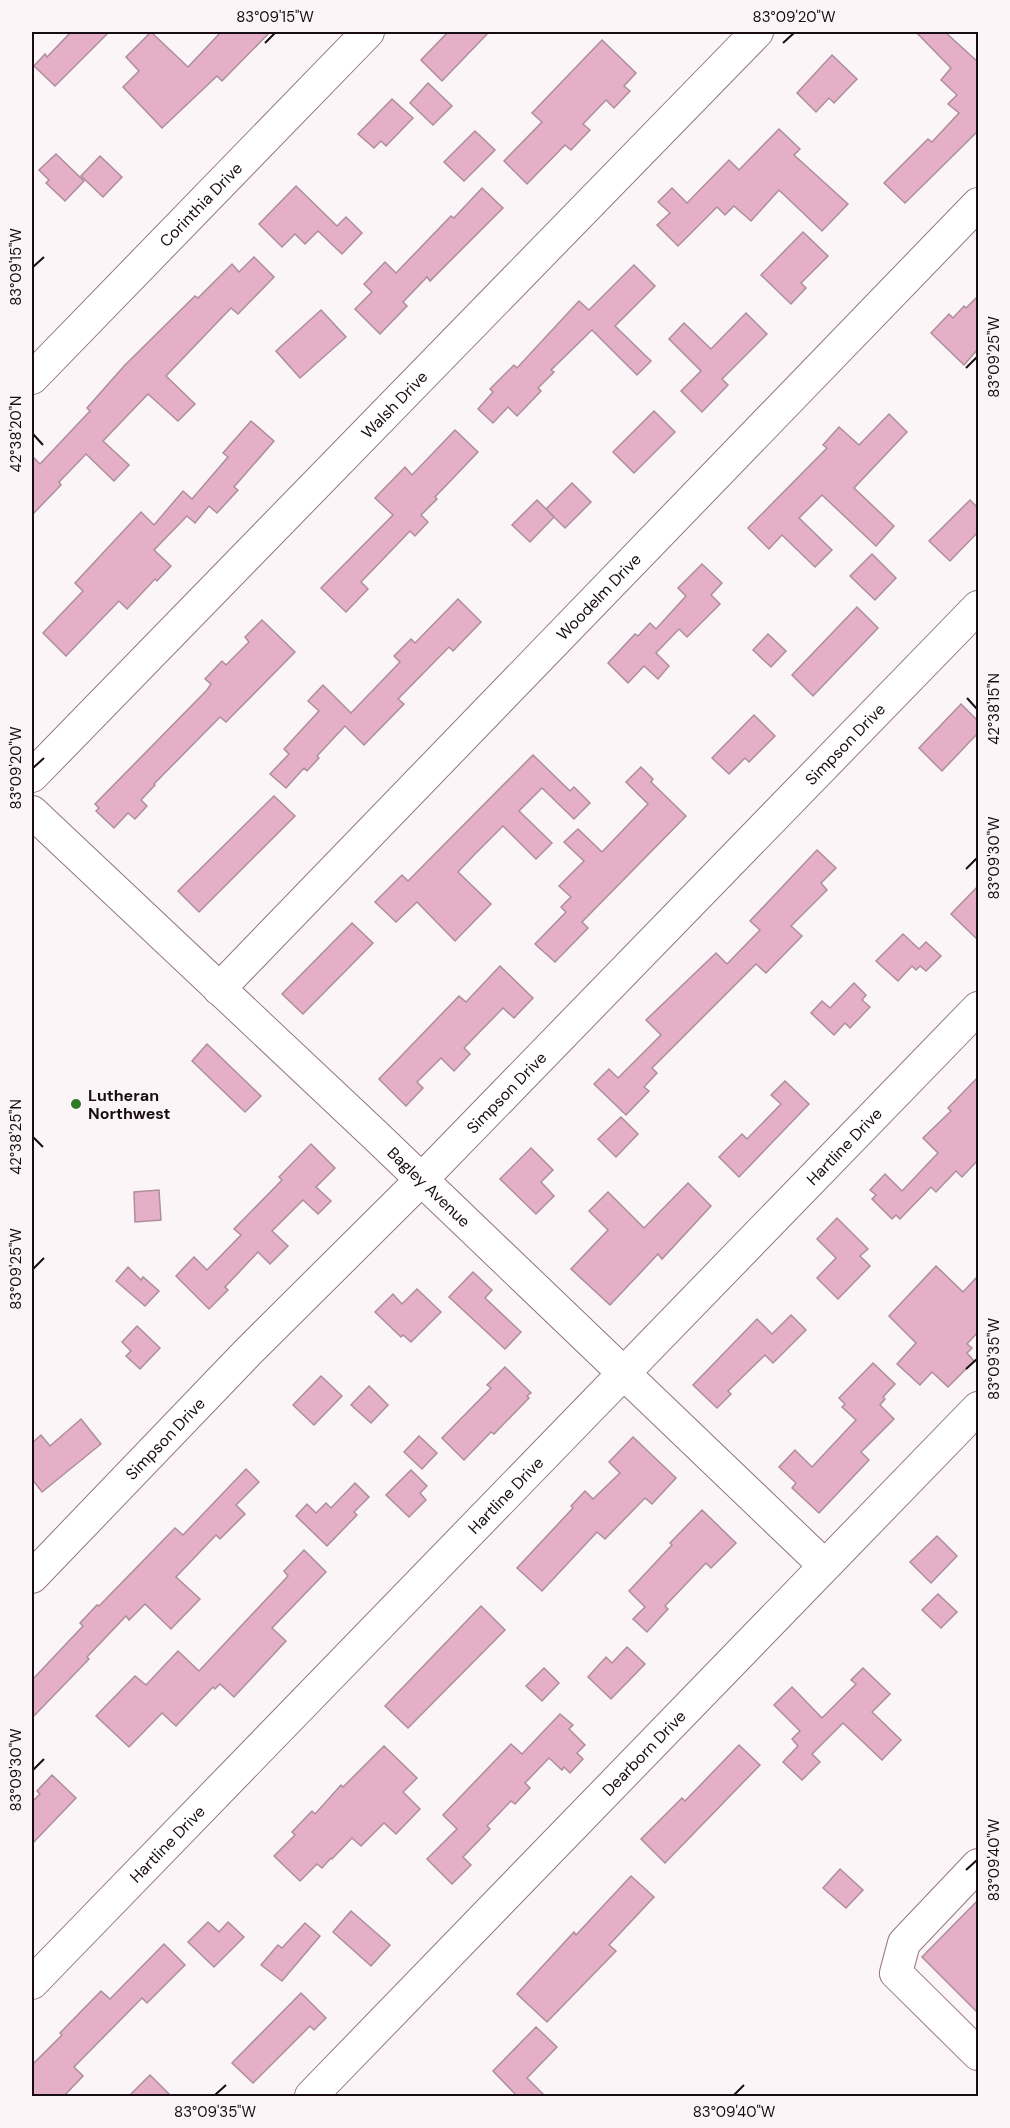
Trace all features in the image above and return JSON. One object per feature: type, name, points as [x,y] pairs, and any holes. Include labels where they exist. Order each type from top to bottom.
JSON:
[{"type":"street","name":"Corinthia Drive","points":[[32,378],[368,32]]},
{"type":"street","name":"Walsh Drive","points":[[32,776],[757,32]]},
{"type":"street","name":"Woodelm Drive","points":[[219,989],[978,204]]},
{"type":"street","name":"Simpson Drive","points":[[32,1577],[247,1353],[422,1179],[978,607]]},
{"type":"street","name":"Bagley Avenue","points":[[32,812],[422,1179],[825,1565]]},
{"type":"street","name":"Hartline Drive","points":[[32,1983],[978,1008]]},
{"type":"street","name":"Dearborn Drive","points":[[311,2097],[978,1408]]},
{"type":"street","points":[[978,1865],[904,1943],[896,1973],[978,2054]]},
{"type":"building","points":[[71,32],[109,32],[55,86],[34,66],[45,54],[47,57]]},
{"type":"building","points":[[151,32],[188,67],[221,32],[270,32],[222,81],[217,76],[162,128],[123,87],[139,71],[126,57]]},
{"type":"building","points":[[448,32],[489,32],[442,81],[421,60]]},
{"type":"building","points":[[916,32],[945,32],[978,62],[978,131],[905,203],[884,183],[928,139],[932,142],[959,113],[948,104],[957,95],[941,80],[951,68]]},
{"type":"building","points":[[602,40],[636,73],[624,86],[630,91],[614,108],[606,100],[583,124],[590,130],[571,150],[565,145],[527,184],[504,161],[542,122],[532,113]]},
{"type":"building","points":[[832,55],[857,79],[834,103],[829,98],[816,112],[797,93]]},
{"type":"building","points":[[428,83],[452,106],[433,125],[410,103]]},
{"type":"building","points":[[392,99],[413,118],[386,146],[381,141],[374,148],[358,134]]},
{"type":"building","points":[[779,129],[800,149],[794,155],[848,204],[822,231],[779,190],[751,221],[734,206],[725,215],[717,207],[678,246],[657,225],[670,213],[658,202],[672,188],[687,203],[729,160],[739,170]]},
{"type":"building","points":[[475,131],[495,150],[464,181],[444,162]]},
{"type":"building","points":[[56,154],[84,181],[65,201],[46,183],[49,180],[39,170]]},
{"type":"building","points":[[100,156],[122,177],[103,197],[81,176]]},
{"type":"building","points":[[296,186],[337,226],[346,217],[362,233],[342,254],[318,231],[305,244],[295,234],[282,247],[259,224]]},
{"type":"building","points":[[482,188],[503,208],[430,281],[427,277],[403,302],[407,306],[380,334],[355,309],[372,292],[364,284],[385,262],[396,273],[451,216],[454,218]]},
{"type":"building","points":[[803,232],[828,256],[801,283],[806,288],[791,304],[761,275]]},
{"type":"building","points":[[254,257],[274,277],[238,314],[231,308],[166,376],[195,404],[178,421],[148,394],[103,441],[129,465],[114,481],[86,454],[59,482],[61,485],[32,515],[32,456],[40,464],[90,411],[87,408],[125,365],[195,296],[198,298],[232,264],[239,272]]},
{"type":"building","points":[[634,265],[655,286],[615,326],[651,361],[637,375],[592,330],[551,370],[554,372],[538,388],[541,391],[517,416],[508,407],[493,423],[478,409],[493,392],[490,389],[514,365],[517,368],[579,301],[589,310]]},
{"type":"building","points":[[978,296],[978,349],[964,365],[931,333],[949,314],[953,318]]},
{"type":"building","points":[[321,310],[346,337],[300,378],[276,351]]},
{"type":"building","points":[[746,313],[767,334],[722,379],[728,385],[702,412],[681,391],[701,371],[669,339],[684,323],[711,349]]},
{"type":"building","points":[[654,411],[675,432],[634,473],[613,452]]},
{"type":"building","points":[[889,414],[907,432],[854,488],[894,526],[876,546],[822,495],[799,518],[832,550],[815,567],[782,535],[769,549],[748,528],[827,448],[823,445],[839,427],[859,445]]},
{"type":"building","points":[[251,421],[274,441],[234,487],[238,490],[217,513],[209,506],[195,523],[187,516],[154,550],[171,566],[157,581],[155,579],[127,609],[119,601],[66,656],[43,633],[83,591],[75,583],[141,512],[154,525],[183,491],[192,499],[228,457],[223,453]]},
{"type":"building","points":[[455,430],[478,452],[421,515],[428,522],[415,536],[410,531],[361,582],[368,589],[346,612],[321,588],[393,515],[375,498],[405,467],[412,475]]},
{"type":"building","points":[[572,483],[591,502],[565,528],[546,509]]},
{"type":"building","points":[[537,500],[554,517],[530,542],[512,525]]},
{"type":"building","points":[[970,500],[978,508],[978,532],[950,561],[929,541]]},
{"type":"building","points":[[872,554],[896,578],[875,600],[850,576]]},
{"type":"building","points":[[702,564],[722,583],[711,595],[720,604],[687,637],[679,629],[656,653],[669,666],[658,679],[644,666],[628,683],[608,663],[635,634],[638,636],[650,623],[656,629],[686,596],[678,588]]},
{"type":"building","points":[[458,599],[481,622],[453,651],[449,647],[398,699],[404,704],[364,745],[345,726],[317,756],[319,758],[307,771],[304,768],[286,788],[270,774],[289,754],[284,749],[319,711],[308,701],[323,685],[351,713],[400,662],[394,656],[411,639],[415,643]]},
{"type":"building","points":[[857,607],[878,628],[813,696],[792,675]]},
{"type":"building","points":[[262,620],[295,652],[226,722],[220,717],[154,784],[141,800],[147,806],[135,819],[128,813],[114,828],[96,811],[99,808],[95,804],[207,690],[211,684],[205,679],[222,661],[226,665],[249,642],[245,637]]},
{"type":"building","points":[[768,634],[786,651],[771,667],[753,650]]},
{"type":"building","points":[[961,704],[978,721],[978,733],[942,771],[919,748]]},
{"type":"building","points":[[754,715],[775,736],[749,762],[745,758],[729,774],[712,758]]},
{"type":"building","points":[[533,755],[570,791],[574,787],[590,803],[574,819],[542,788],[519,811],[552,843],[536,859],[503,826],[474,855],[458,872],[491,904],[455,941],[417,902],[396,922],[375,902],[402,875],[408,881]]},
{"type":"building","points":[[641,767],[653,779],[651,782],[686,816],[582,922],[588,928],[555,962],[535,944],[566,912],[561,907],[571,897],[559,886],[584,861],[564,842],[578,829],[602,852],[648,804],[626,782]]},
{"type":"building","points":[[274,796],[295,816],[199,912],[178,891]]},
{"type":"building","points":[[817,850],[836,868],[821,883],[827,890],[791,926],[802,936],[766,973],[756,964],[652,1068],[657,1073],[644,1087],[649,1091],[626,1115],[594,1084],[609,1069],[618,1078],[661,1035],[646,1020],[716,953],[727,964],[760,930],[750,921]]},
{"type":"building","points":[[978,886],[978,940],[951,914]]},
{"type":"building","points":[[352,923],[373,943],[303,1014],[282,994]]},
{"type":"building","points":[[903,934],[919,949],[926,942],[941,956],[926,971],[920,966],[916,970],[912,966],[898,981],[876,961]]},
{"type":"building","points":[[500,966],[533,998],[514,1018],[503,1008],[464,1048],[470,1054],[454,1071],[441,1058],[417,1082],[423,1088],[406,1106],[379,1079],[459,996],[466,1002]]},
{"type":"building","points":[[854,983],[866,995],[862,1000],[870,1007],[850,1028],[845,1023],[834,1035],[811,1013],[822,1001],[830,1008]]},
{"type":"building","points":[[207,1044],[261,1096],[245,1112],[192,1061]]},
{"type":"building","points":[[978,1077],[978,1160],[962,1177],[956,1171],[936,1192],[931,1187],[900,1219],[896,1215],[892,1219],[872,1199],[876,1195],[870,1190],[885,1174],[902,1191],[938,1153],[923,1138],[951,1111],[948,1108]]},
{"type":"building","points":[[785,1081],[809,1104],[739,1177],[719,1157],[742,1134],[747,1139],[781,1104],[771,1095]]},
{"type":"building","points":[[621,1117],[638,1134],[616,1157],[598,1139]]},
{"type":"building","points":[[311,1144],[335,1168],[316,1187],[331,1201],[318,1214],[303,1200],[272,1231],[288,1246],[270,1264],[258,1252],[225,1287],[228,1290],[209,1309],[176,1276],[194,1257],[207,1270],[241,1235],[234,1229],[282,1180],[279,1177]]},
{"type":"building","points":[[531,1148],[553,1170],[541,1182],[554,1196],[536,1214],[500,1179]]},
{"type":"building","points":[[688,1183],[711,1206],[662,1259],[658,1254],[610,1305],[571,1269],[608,1230],[589,1211],[608,1192],[644,1228]]},
{"type":"building","points":[[159,1190],[161,1220],[135,1222],[134,1192]]},
{"type":"building","points":[[837,1218],[868,1249],[860,1256],[870,1266],[838,1299],[817,1278],[836,1258],[817,1239]]},
{"type":"building","points":[[936,1266],[963,1292],[978,1276],[978,1332],[967,1344],[972,1348],[967,1353],[974,1361],[948,1387],[932,1372],[920,1385],[897,1364],[916,1343],[889,1316]]},
{"type":"building","points":[[128,1267],[141,1280],[143,1277],[159,1291],[145,1306],[116,1281]]},
{"type":"building","points":[[473,1272],[492,1290],[485,1298],[521,1332],[505,1349],[449,1297]]},
{"type":"building","points":[[417,1289],[441,1312],[411,1342],[403,1335],[401,1337],[375,1312],[393,1294],[402,1304]]},
{"type":"building","points":[[791,1315],[806,1330],[773,1363],[765,1355],[728,1391],[731,1394],[717,1408],[693,1385],[757,1319],[772,1334]]},
{"type":"building","points":[[137,1326],[160,1348],[140,1369],[126,1356],[131,1351],[122,1342]]},
{"type":"building","points":[[873,1363],[895,1384],[883,1397],[885,1399],[880,1405],[894,1419],[861,1452],[869,1460],[819,1513],[792,1488],[796,1483],[779,1467],[795,1450],[812,1467],[856,1420],[842,1407],[845,1404],[839,1398]]},
{"type":"building","points":[[505,1367],[531,1393],[527,1396],[529,1398],[494,1434],[491,1432],[464,1460],[442,1438],[491,1388],[487,1385]]},
{"type":"building","points":[[321,1376],[342,1396],[314,1425],[293,1405]]},
{"type":"building","points":[[369,1386],[388,1405],[371,1423],[351,1405]]},
{"type":"building","points":[[81,1419],[101,1444],[42,1492],[32,1479],[32,1443],[41,1435],[50,1446]]},
{"type":"building","points":[[419,1436],[437,1453],[422,1469],[404,1452]]},
{"type":"building","points":[[633,1437],[676,1478],[652,1504],[645,1498],[605,1539],[597,1532],[542,1591],[517,1568],[573,1508],[571,1506],[585,1491],[593,1499],[620,1473],[609,1462]]},
{"type":"building","points":[[246,1469],[259,1482],[236,1505],[245,1514],[220,1539],[216,1535],[176,1577],[200,1599],[171,1629],[145,1604],[129,1620],[126,1616],[87,1657],[89,1659],[32,1718],[32,1680],[83,1626],[80,1623],[175,1528],[183,1535]]},
{"type":"building","points":[[411,1470],[427,1486],[420,1493],[426,1500],[409,1517],[386,1495]]},
{"type":"building","points":[[355,1483],[369,1497],[354,1512],[357,1515],[327,1546],[296,1516],[307,1504],[316,1513],[326,1503],[331,1508]]},
{"type":"building","points":[[702,1510],[736,1543],[711,1568],[706,1563],[665,1606],[668,1609],[647,1632],[633,1619],[645,1607],[629,1591]]},
{"type":"building","points":[[937,1536],[957,1556],[931,1583],[910,1562]]},
{"type":"building","points":[[304,1550],[326,1572],[272,1628],[286,1641],[234,1697],[220,1684],[215,1689],[213,1687],[176,1726],[162,1713],[129,1747],[96,1716],[135,1676],[146,1685],[178,1651],[199,1671],[288,1576],[284,1571]]},
{"type":"building","points":[[938,1594],[957,1612],[941,1628],[922,1610]]},
{"type":"building","points":[[481,1606],[505,1630],[408,1728],[385,1706]]},
{"type":"building","points":[[627,1647],[645,1664],[611,1699],[588,1677],[606,1657],[612,1663]]},
{"type":"building","points":[[544,1668],[559,1683],[542,1701],[526,1686]]},
{"type":"building","points":[[863,1668],[890,1694],[872,1712],[901,1740],[882,1760],[843,1723],[812,1754],[820,1762],[802,1780],[783,1762],[798,1746],[792,1739],[800,1731],[774,1705],[792,1687],[822,1718],[856,1684],[851,1680]]},
{"type":"building","points":[[560,1714],[573,1725],[569,1729],[585,1745],[577,1753],[583,1759],[570,1773],[564,1767],[562,1770],[549,1758],[525,1783],[530,1788],[515,1804],[511,1801],[487,1826],[490,1829],[463,1857],[471,1865],[452,1884],[427,1859],[457,1829],[443,1815],[511,1744],[522,1754]]},
{"type":"building","points":[[739,1745],[760,1765],[665,1863],[641,1839],[682,1798],[685,1801]]},
{"type":"building","points":[[384,1746],[417,1778],[403,1792],[420,1809],[396,1834],[384,1823],[361,1846],[352,1838],[322,1868],[317,1864],[300,1881],[274,1856],[295,1835],[292,1832],[312,1811],[315,1814],[341,1785],[343,1787]]},
{"type":"building","points":[[52,1775],[76,1798],[32,1844],[32,1802],[40,1794],[37,1791]]},
{"type":"building","points":[[840,1869],[863,1890],[846,1908],[823,1888]]},
{"type":"building","points":[[631,1876],[654,1897],[609,1945],[616,1951],[547,2022],[517,1994],[574,1932],[576,1935]]},
{"type":"building","points":[[978,1900],[978,2013],[922,1957]]},
{"type":"building","points":[[351,1911],[390,1945],[371,1966],[333,1932]]},
{"type":"building","points":[[208,1922],[219,1932],[228,1922],[244,1937],[214,1967],[188,1942]]},
{"type":"building","points":[[305,1923],[320,1936],[282,1981],[261,1965],[278,1945],[282,1948]]},
{"type":"building","points":[[164,1944],[185,1965],[147,2003],[142,1998],[74,2067],[83,2076],[63,2097],[32,2097],[32,2065],[101,1991],[110,1999]]},
{"type":"building","points":[[301,1993],[326,2018],[314,2030],[310,2026],[253,2083],[232,2063]]},
{"type":"building","points":[[536,2027],[557,2047],[527,2078],[546,2097],[518,2097],[493,2071]]},
{"type":"building","points":[[150,2075],[172,2097],[128,2097]]},
{"type":"place","name":"Lutheran Northwest","points":[[76,1104]]}]
